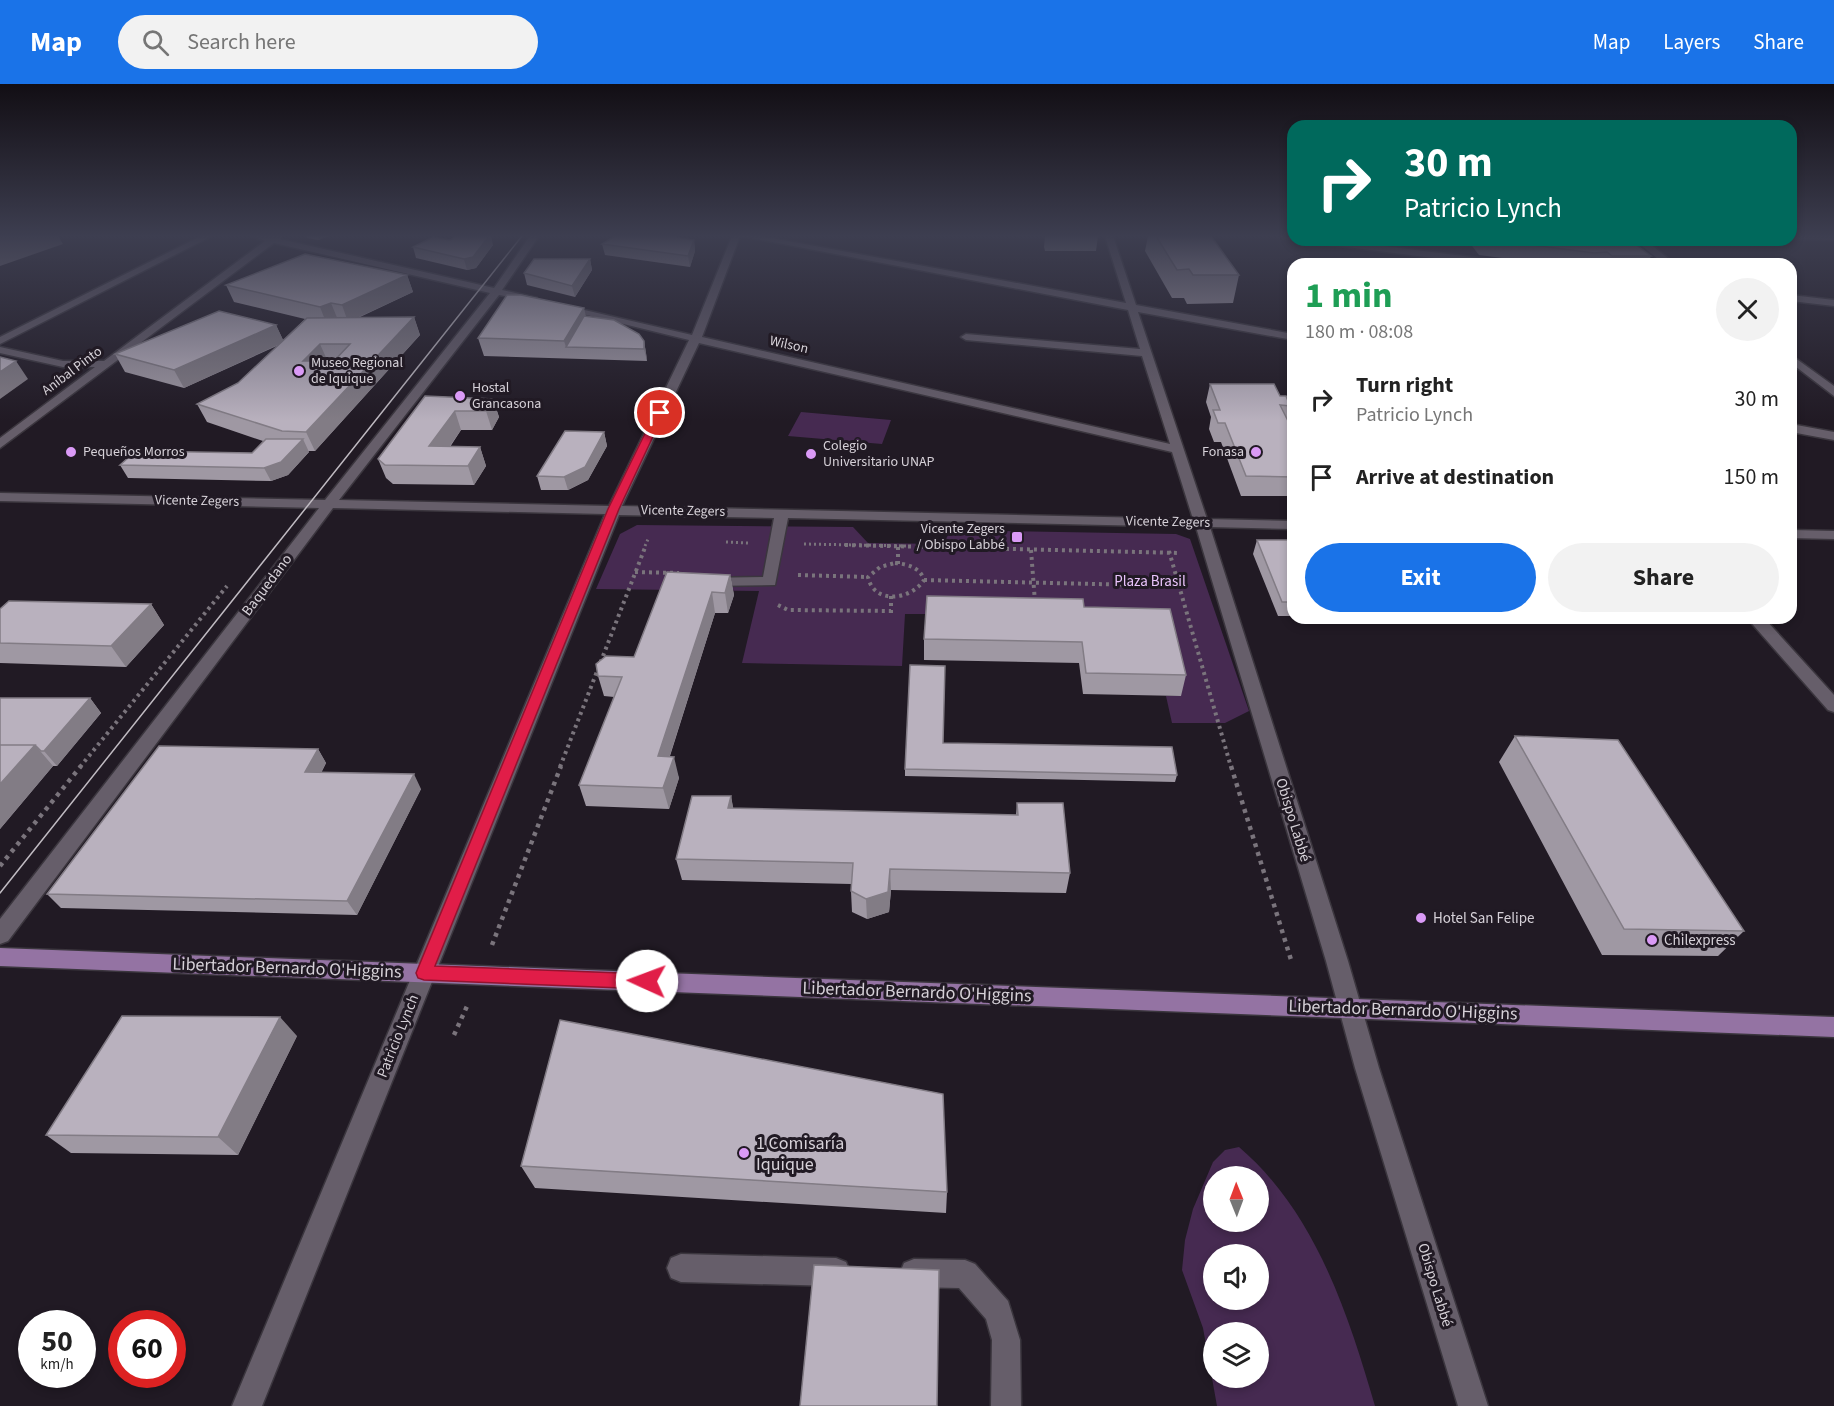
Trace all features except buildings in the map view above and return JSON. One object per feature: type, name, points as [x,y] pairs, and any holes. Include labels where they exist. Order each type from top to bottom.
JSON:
[{"type":"main road","name":"Libertador Bernardo O'Higgins","points":[[0,957],[1834,1027]]},
{"type":"street","points":[[0,341],[86,298]]},
{"type":"street","name":"Aníbal Pinto","points":[[0,444],[195,298]]},
{"type":"street","name":"Baquedano","points":[[0,935],[330,503],[492,298]]},
{"type":"street","name":"Wilson","points":[[519,298],[1178,450]]},
{"type":"street","name":"Patricio Lynch","points":[[247,1406],[601,539],[696,338],[712,298]]},
{"type":"street","points":[[1082,298],[1287,336]]},
{"type":"street","name":"Obispo Labbé","points":[[1130,298],[1202,523],[1370,1079],[1473,1406]]},
{"type":"street","points":[[1797,299],[1832,304]]},
{"type":"street","points":[[966,337],[1148,353]]},
{"type":"street","points":[[0,350],[63,364],[106,364]]},
{"type":"street","points":[[1797,363],[1834,392]]},
{"type":"street","points":[[1797,429],[1834,436]]},
{"type":"street","name":"Vicente Zegers","points":[[0,497],[1287,525]]},
{"type":"street","points":[[692,580],[770,582],[782,513]]},
{"type":"street","points":[[1797,534],[1834,535]]},
{"type":"street","points":[[1760,624],[1834,706]]},
{"type":"street","points":[[681,1268],[858,1272]]},
{"type":"street","points":[[894,1273],[965,1274],[998,1311],[1006,1340],[1006,1406]]},
{"type":"path","points":[[454,1035],[481,975],[654,524],[654,510]]},
{"type":"path","points":[[1160,522],[1220,731],[1292,963]]},
{"type":"path","points":[[601,539],[659,540]]},
{"type":"path","points":[[1031,541],[1036,611]]},
{"type":"path","points":[[718,542],[1169,553],[1195,553],[1210,550]]},
{"type":"path","points":[[898,547],[898,564]]},
{"type":"path","points":[[898,564],[918,570],[924,580],[917,591],[891,596],[870,587],[868,577],[877,568],[898,564]]},
{"type":"path","points":[[924,580],[1179,586]]},
{"type":"path","points":[[770,582],[767,600],[788,609],[891,612],[891,596]]},
{"type":"path","points":[[1024,601],[1035,602]]},
{"type":"green space","points":[[801,412],[891,420],[882,444],[788,436]]},
{"type":"green space","name":"Plaza Brasil","points":[[637,525],[853,527],[868,543],[943,544],[951,530],[1176,534],[1190,539],[1249,711],[1225,723],[1172,723],[1166,696],[1180,696],[973,614],[905,614],[902,666],[742,663],[759,591],[596,589],[620,534]]},
{"type":"green space","points":[[1239,1147],[1259,1166],[1211,1166],[1225,1150]]},
{"type":"green space","points":[[1269,1177],[1289,1202],[1325,1266],[1353,1335],[1375,1406],[1217,1406],[1214,1388],[1269,1388],[1269,1322],[1203,1322],[1203,1328],[1182,1270],[1185,1240],[1193,1209],[1203,1186],[1203,1232],[1269,1232]]},
{"type":"tram line","points":[[0,893],[473,298]]},
{"type":"place","name":"Museo Regional de Iquique","points":[[299,371]]},
{"type":"place","name":"Hostal Grancasona","points":[[460,396]]},
{"type":"place","name":"Pequeños Morros","points":[[71,452]]},
{"type":"place","name":"Fonasa","points":[[1256,452]]},
{"type":"place","name":"Colegio Universitario UNAP","points":[[811,454]]},
{"type":"place","name":"Vicente Zegers / Obispo Labbé","points":[[1017,537]]},
{"type":"place","name":"Hotel San Felipe","points":[[1421,918]]},
{"type":"place","name":"Chilexpress","points":[[1652,940]]},
{"type":"place","name":"1 Comisaría Iquique","points":[[744,1153]]},
{"type":"route","points":[[647,981],[424,973],[614,509],[660,413]]}]
